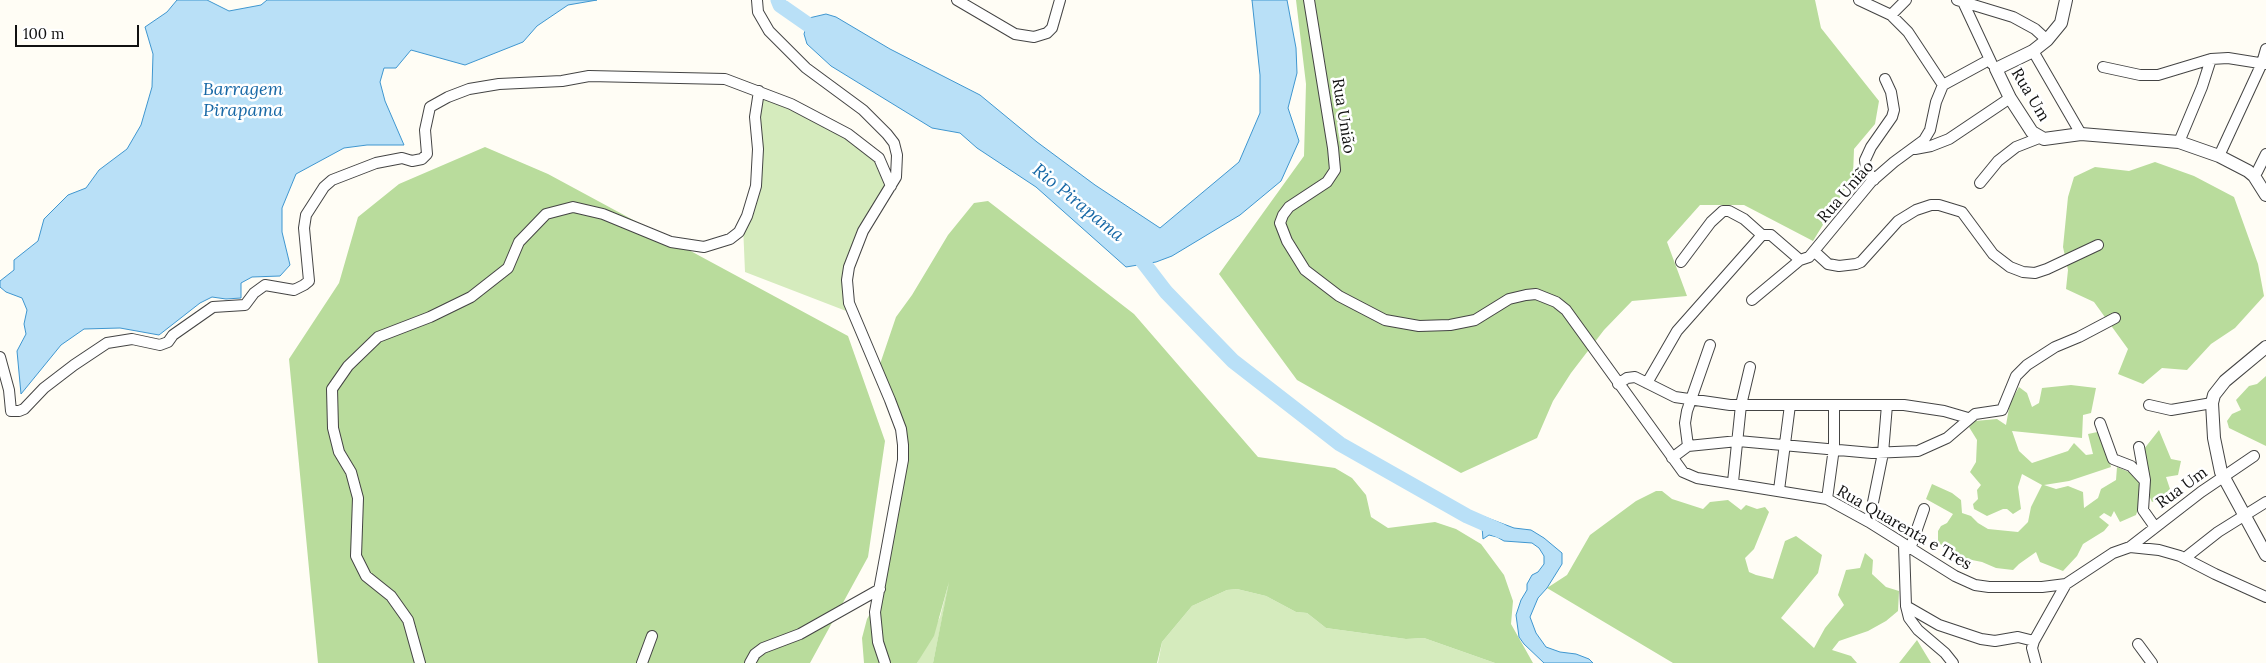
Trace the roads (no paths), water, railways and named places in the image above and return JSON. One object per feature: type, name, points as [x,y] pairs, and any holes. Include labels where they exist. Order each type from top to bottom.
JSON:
[{"type":"street","points":[[757,0],[761,19],[790,53],[863,110],[894,143],[898,167],[891,186],[863,230],[849,267],[847,280],[849,303],[890,400],[901,429],[903,445],[903,460],[875,612],[875,625],[885,663]]},
{"type":"street","points":[[957,0],[1014,34],[1034,37],[1047,33],[1052,28],[1060,0]]},
{"type":"street","name":"Rua União","points":[[1309,0],[1335,163],[1332,177],[1289,207],[1281,218],[1281,229],[1286,242],[1305,270],[1316,281],[1339,296],[1377,316],[1398,323],[1419,326],[1465,323],[1482,318],[1508,299],[1536,294],[1556,302],[1570,316]]},
{"type":"street","points":[[1859,0],[1891,16],[1908,32],[1943,85],[1992,64],[1960,1]]},
{"type":"street","points":[[1891,16],[1906,0]]},
{"type":"street","name":"Rua Um","points":[[2066,0],[2060,23],[2047,40],[2032,51],[1992,64],[2010,98],[2032,132],[2039,138],[2044,139],[2082,134],[2179,142],[2259,171]]},
{"type":"street","points":[[1960,1],[2013,17],[2035,29],[2047,40]]},
{"type":"street","points":[[2219,156],[2264,63],[2266,49]]},
{"type":"street","points":[[2032,51],[2082,134]]},
{"type":"street","points":[[2103,67],[2140,75],[2158,75],[2211,59],[2228,58],[2264,63]]},
{"type":"street","points":[[2179,142],[2211,59]]},
{"type":"street","points":[[0,357],[11,411],[19,411],[24,409],[44,388],[107,342],[132,339],[160,345],[168,342],[174,335],[213,307],[245,305],[254,293],[266,285],[294,290],[304,286],[309,281],[304,228],[306,215],[324,187],[332,180],[376,163],[402,158],[412,161],[422,159],[427,154],[425,130],[430,107],[448,97],[469,89],[499,84],[618,75],[725,79],[815,115],[848,134],[879,158],[891,186]]},
{"type":"street","points":[[1874,180],[1866,169],[1865,160],[1871,147],[1892,117],[1894,110],[1891,92],[1885,79]]},
{"type":"street","name":"Rua União","points":[[1752,300],[1800,260],[1810,257],[1874,180],[1894,162],[1914,150],[1924,140],[1930,130],[1936,102],[1943,85]]},
{"type":"street","points":[[420,663],[408,620],[391,596],[366,576],[356,556],[358,498],[351,472],[339,452],[333,428],[332,389],[348,366],[378,337],[430,317],[471,297],[508,268],[519,242],[546,214],[573,207],[604,214],[670,242],[704,247],[739,232],[748,216],[756,186],[758,148],[755,117],[759,91]]},
{"type":"street","points":[[1914,150],[1949,139],[2010,98]]},
{"type":"street","points":[[1980,183],[1998,161],[2016,147],[2039,138]]},
{"type":"street","points":[[2266,154],[2259,171],[2266,195]]},
{"type":"street","points":[[1815,252],[1828,264],[1838,266],[1861,262],[1898,222],[1916,210],[1931,205],[1939,205],[1962,212],[1993,254],[2010,267],[2023,272],[2036,273],[2098,245]]},
{"type":"street","points":[[1681,262],[1711,222],[1723,211],[1729,211],[1744,219],[1762,235],[1771,236],[1800,260]]},
{"type":"street","points":[[1647,383],[1676,330],[1762,235]]},
{"type":"street","name":"Rua Quarenta e Tres","points":[[1570,316],[1677,466],[1688,475],[1827,499],[1869,522],[1955,576],[1974,585],[2042,587],[2066,584]]},
{"type":"street","points":[[1672,458],[1688,446],[1738,440],[1883,453],[1908,453],[1927,448],[1947,438],[1974,414],[2002,410],[2016,376],[2027,365],[2055,347],[2115,318]]},
{"type":"street","points":[[1688,446],[1685,423],[1690,400],[1710,345]]},
{"type":"street","points":[[2266,347],[2225,381],[2214,395],[2212,403],[2217,459],[2223,478],[2266,556]]},
{"type":"street","points":[[1733,482],[1741,405],[1750,367]]},
{"type":"street","points":[[1618,384],[1630,377],[1668,394],[1690,400],[1741,405],[1886,405],[1929,408],[1968,418]]},
{"type":"street","points":[[2149,405],[2171,410],[2212,403]]},
{"type":"street","points":[[1779,490],[1790,405]]},
{"type":"street","points":[[1827,499],[1834,448],[1834,405]]},
{"type":"street","points":[[1869,522],[1883,453],[1886,405]]},
{"type":"street","points":[[2100,423],[2113,459],[2130,466],[2144,480]]},
{"type":"street","points":[[2139,446],[2144,480],[2143,510],[2155,527]]},
{"type":"street","name":"Rua Um","points":[[2130,547],[2201,492],[2254,456]]},
{"type":"street","points":[[2185,558],[2218,532],[2266,502]]},
{"type":"street","points":[[1924,509],[1907,547],[1906,606],[1912,624],[1945,653],[1953,663]]},
{"type":"street","points":[[2036,663],[2032,648],[2034,641],[2066,584],[2113,553],[2130,547],[2159,550],[2185,558],[2266,597]]},
{"type":"street","points":[[750,663],[755,654],[763,648],[800,634],[880,589]]},
{"type":"street","points":[[1906,606],[1939,624],[1981,639],[1995,641],[2018,637],[2034,641]]},
{"type":"street","points":[[642,663],[652,636]]},
{"type":"street","points":[[2138,644],[2152,663]]},
{"type":"water","name":"Barragem Pirapama","points":[[177,0],[207,0],[229,11],[261,5],[267,0],[597,0],[568,5],[537,26],[523,42],[465,65],[411,50],[396,68],[384,68],[380,82],[385,101],[404,145],[367,145],[344,148],[296,174],[282,208],[282,232],[290,265],[280,276],[252,277],[241,283],[241,298],[226,299],[212,297],[200,303],[159,335],[120,328],[84,329],[61,345],[21,394],[17,351],[26,334],[24,324],[27,310],[22,298],[6,292],[0,287],[0,281],[14,270],[14,260],[38,241],[44,219],[68,195],[86,188],[99,170],[127,149],[141,125],[152,87],[153,54],[145,27],[167,12]]},
{"type":"water","points":[[1252,0],[1287,0],[1296,48],[1297,73],[1288,108],[1299,141],[1281,181],[1240,215],[1172,256],[1156,262],[1126,267],[1036,187],[977,148],[960,133],[932,128],[831,66],[807,44],[804,34],[809,18],[826,14],[836,17],[890,49],[980,95],[1037,142],[1095,185],[1160,228],[1239,162],[1260,113],[1260,75]]},
{"type":"water","points":[[1485,517],[1514,528],[1531,530],[1562,553],[1562,564],[1547,588],[1538,598],[1530,617],[1536,633],[1546,647],[1560,652],[1576,654],[1589,659],[1593,663],[1544,663],[1524,644],[1519,637],[1516,615],[1527,590],[1527,584],[1532,575],[1538,572],[1544,564],[1544,556],[1539,548],[1532,543],[1504,541],[1489,535],[1483,539],[1482,527]]},
{"type":"waterway","name":"Rio Pirapama","points":[[778,0],[780,5],[823,35]]},
{"type":"waterway","points":[[1133,249],[1166,292],[1233,361],[1340,444],[1467,516],[1501,531]]}]
